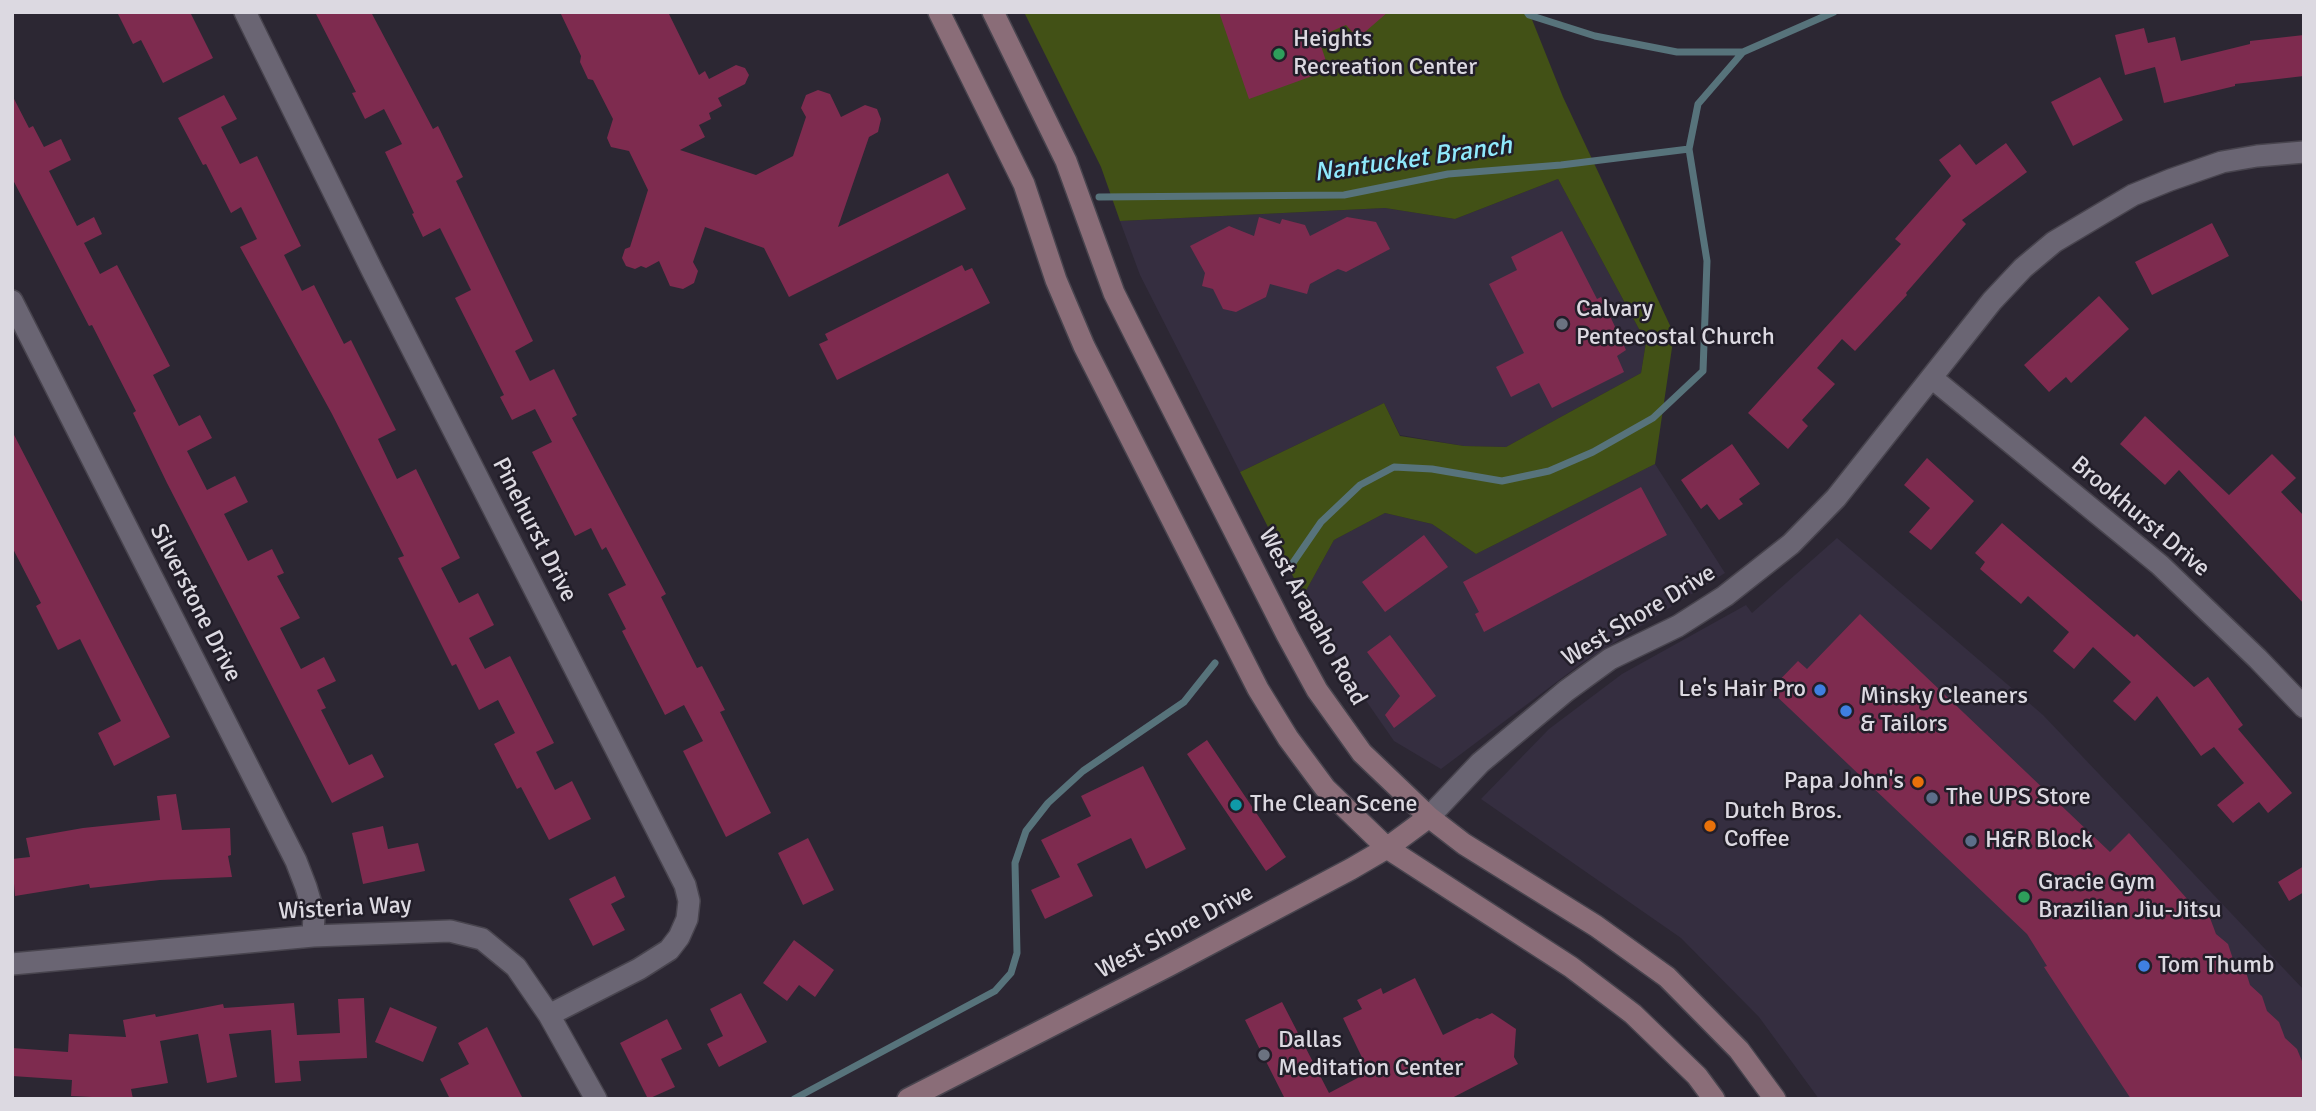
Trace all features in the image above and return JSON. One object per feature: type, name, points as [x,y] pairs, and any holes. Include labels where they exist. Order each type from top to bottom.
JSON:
[{"type":"main road","points":[[939,12],[1024,184],[1056,280],[1084,346],[1258,689],[1288,738],[1325,788],[1387,848],[1571,967],[1633,1014],[1697,1076],[1714,1099]]},
{"type":"main road","name":"West Arapaho Road","points":[[993,12],[1066,161],[1114,293],[1317,690],[1362,752],[1429,817],[1464,844],[1601,929],[1667,977],[1739,1050],[1775,1099]]},
{"type":"main road","name":"West Shore Drive","points":[[908,1099],[1192,953],[1387,848],[1429,817]]},
{"type":"street","name":"Pinehurst Drive","points":[[245,12],[372,270],[685,885],[689,901],[687,919],[679,937],[669,950],[639,969],[549,1015]]},
{"type":"street","name":"West Shore Drive","points":[[1429,817],[1480,763],[1566,691],[1610,659],[1678,625],[1725,596],[1791,544],[1836,498],[1969,329],[2023,268],[2054,242],[2133,195],[2222,162],[2304,152]]},
{"type":"street","name":"Silverstone Drive","points":[[12,301],[296,861],[314,915],[313,936]]},
{"type":"street","name":"Brookhurst Drive","points":[[1932,379],[2160,565],[2304,707]]},
{"type":"street","name":"Wisteria Way","points":[[12,964],[313,936],[450,931],[482,939],[516,967],[549,1015],[596,1099]]},
{"type":"shaded area","points":[[1558,179],[1646,342],[1641,373],[1506,447],[1464,446],[1400,435],[1384,403],[1240,472],[1140,275],[1120,221],[1385,208],[1455,219]]},
{"type":"shaded area","points":[[1655,464],[1725,573],[1582,663],[1441,769],[1394,741],[1328,646],[1303,596],[1334,540],[1385,513],[1432,524],[1476,554]]},
{"type":"shaded area","points":[[1837,538],[2043,715],[2304,990],[2304,1099],[1819,1099],[1759,1017],[1681,938],[1481,799],[1549,729],[1622,674],[1746,605],[1752,613]]},
{"type":"green space","points":[[1024,12],[1529,12],[1563,97],[1674,334],[1655,464],[1476,554],[1432,524],[1385,513],[1334,540],[1303,596],[1240,472],[1384,403],[1400,436],[1464,446],[1506,447],[1641,373],[1646,342],[1558,179],[1455,219],[1385,208],[1120,221],[1101,167]]},
{"type":"building","points":[[117,12],[190,12],[213,58],[163,83],[141,40],[133,44]]},
{"type":"building","points":[[315,12],[371,12],[433,129],[438,126],[463,177],[456,181],[533,341],[515,351],[530,381],[554,369],[577,415],[572,418],[666,594],[661,597],[697,668],[702,666],[725,710],[720,712],[771,813],[726,837],[683,751],[703,741],[684,705],[665,715],[622,631],[626,629],[608,594],[626,585],[606,547],[602,550],[591,528],[575,536],[532,452],[552,442],[535,409],[512,420],[500,397],[504,395],[455,298],[471,290],[440,228],[423,237],[385,152],[402,144],[384,109],[365,119],[352,93],[356,92]]},
{"type":"building","points":[[560,12],[668,12],[699,75],[705,71],[709,79],[736,65],[745,68],[749,75],[745,84],[718,98],[722,106],[709,113],[711,119],[699,125],[705,137],[680,150],[756,175],[793,156],[806,117],[801,108],[806,95],[818,90],[830,94],[841,117],[865,105],[877,109],[881,119],[878,132],[869,137],[838,227],[948,173],[966,209],[789,297],[764,248],[705,227],[693,262],[698,271],[694,283],[683,289],[670,286],[659,261],[646,268],[626,266],[622,258],[625,249],[630,247],[648,190],[629,151],[611,147],[607,138],[613,119],[593,80],[588,79],[580,62],[581,56]]},
{"type":"building","name":"Heights Recreation Center","points":[[1219,12],[1388,12],[1358,38],[1346,25],[1318,37],[1329,70],[1249,99]]},
{"type":"building","points":[[2144,28],[2148,43],[2175,37],[2181,61],[2250,44],[2250,41],[2304,35],[2304,76],[2235,84],[2164,103],[2155,67],[2125,75],[2115,35]]},
{"type":"building","points":[[2100,77],[2123,120],[2073,146],[2051,102]]},
{"type":"building","points":[[12,95],[29,128],[33,126],[44,147],[61,139],[71,160],[49,171],[77,226],[94,217],[102,234],[84,243],[100,274],[117,265],[170,366],[153,375],[179,426],[200,415],[212,438],[187,451],[207,490],[235,476],[248,502],[224,514],[248,561],[272,549],[284,573],[277,576],[300,618],[280,628],[301,669],[324,657],[336,681],[317,690],[326,708],[321,710],[349,765],[372,754],[384,777],[332,803],[167,483],[133,413],[136,411],[92,325],[89,326],[12,178]]},
{"type":"building","points":[[224,95],[237,119],[221,127],[240,164],[257,156],[301,246],[284,255],[302,291],[314,285],[344,344],[351,340],[396,430],[378,439],[397,479],[416,469],[460,558],[441,568],[459,603],[478,593],[494,625],[469,638],[485,669],[510,656],[554,743],[536,752],[555,790],[572,781],[591,819],[549,840],[521,787],[517,789],[494,744],[515,733],[498,700],[479,710],[456,664],[452,666],[398,558],[404,556],[332,414],[240,247],[257,239],[241,207],[231,213],[178,118]]},
{"type":"building","points":[[2006,143],[2027,172],[1962,220],[1966,224],[1907,295],[1855,351],[1842,339],[1817,368],[1835,384],[1802,420],[1808,426],[1788,449],[1748,413],[1901,244],[1895,239],[1951,176],[1939,160],[1960,144],[1976,165]]},
{"type":"building","points":[[1259,217],[1280,224],[1282,219],[1305,225],[1310,236],[1347,217],[1376,222],[1390,249],[1346,272],[1338,269],[1310,284],[1307,294],[1270,284],[1266,297],[1236,312],[1223,309],[1213,289],[1202,286],[1205,273],[1190,246],[1229,226],[1254,236]]},
{"type":"building","points":[[2212,223],[2229,256],[2152,295],[2135,262]]},
{"type":"building","name":"Calvary Pentecostal Church","points":[[1562,231],[1597,299],[1601,297],[1626,350],[1617,356],[1624,372],[1552,408],[1539,383],[1511,397],[1496,367],[1524,353],[1489,284],[1517,270],[1511,257]]},
{"type":"building","points":[[962,265],[965,271],[972,268],[990,303],[837,380],[819,344],[828,340],[825,334]]},
{"type":"building","points":[[2099,296],[2129,329],[2071,383],[2066,377],[2049,392],[2024,365]]},
{"type":"building","points":[[2145,416],[2229,495],[2272,454],[2296,478],[2281,492],[2304,516],[2304,604],[2179,470],[2165,485],[2120,444]]},
{"type":"building","points":[[12,431],[170,737],[114,766],[98,733],[121,721],[80,639],[58,650],[36,606],[41,603],[12,547]]},
{"type":"building","points":[[1732,444],[1760,484],[1739,499],[1743,504],[1719,520],[1707,504],[1701,509],[1681,480]]},
{"type":"building","points":[[1927,458],[1974,501],[1931,550],[1909,532],[1930,508],[1904,485]]},
{"type":"building","points":[[1641,487],[1667,535],[1484,632],[1475,614],[1479,612],[1463,582]]},
{"type":"building","points":[[2002,523],[2134,637],[2137,634],[2194,687],[2208,677],[2243,725],[2238,729],[2292,793],[2268,813],[2259,802],[2233,823],[2217,805],[2244,783],[2214,747],[2201,756],[2157,696],[2135,721],[2113,701],[2131,682],[2093,647],[2074,669],[2053,651],[2069,632],[2028,596],[2021,604],[1980,569],[1985,562],[1975,553]]},
{"type":"building","points":[[1424,535],[1448,567],[1385,612],[1362,582]]},
{"type":"building","points":[[1860,614],[2110,852],[2129,833],[2196,909],[2198,907],[2210,918],[2216,934],[2228,944],[2233,959],[2245,969],[2250,985],[2262,996],[2267,1011],[2279,1022],[2285,1038],[2297,1049],[2304,1066],[2304,1099],[2131,1099],[2044,967],[2047,966],[2027,934],[1770,690],[1798,661],[1807,669]]},
{"type":"building","points":[[1390,635],[1436,696],[1394,728],[1385,715],[1400,696],[1367,652]]},
{"type":"building","name":"The Clean Scene","points":[[1207,740],[1286,857],[1266,871],[1187,754]]},
{"type":"building","points":[[1143,766],[1186,849],[1146,869],[1131,838],[1077,864],[1093,896],[1045,919],[1031,890],[1060,877],[1041,840],[1091,816],[1081,796]]},
{"type":"building","points":[[176,794],[182,830],[230,828],[231,855],[228,856],[232,877],[160,880],[90,888],[89,884],[15,896],[12,859],[30,857],[26,838],[83,828],[160,820],[157,796]]},
{"type":"building","points":[[383,826],[388,849],[418,843],[425,871],[363,884],[352,833]]},
{"type":"building","points":[[808,838],[834,890],[803,905],[778,853]]},
{"type":"building","points":[[2304,866],[2304,892],[2289,901],[2278,882]]},
{"type":"building","points":[[615,876],[625,897],[611,904],[625,930],[593,946],[569,899]]},
{"type":"building","points":[[794,940],[834,970],[815,997],[799,985],[787,1001],[763,983]]},
{"type":"building","points":[[1415,978],[1443,1035],[1492,1013],[1516,1029],[1514,1057],[1518,1064],[1450,1099],[1285,1099],[1245,1020],[1282,1002],[1329,1093],[1369,1072],[1343,1018],[1362,1009],[1357,1000],[1381,988],[1383,994]]},
{"type":"building","points":[[741,993],[767,1042],[719,1067],[707,1044],[723,1036],[710,1009]]},
{"type":"building","points":[[364,998],[367,1058],[299,1061],[301,1081],[275,1083],[271,1030],[229,1034],[237,1077],[207,1083],[198,1034],[160,1041],[168,1083],[131,1089],[133,1099],[71,1096],[72,1080],[12,1076],[12,1048],[68,1052],[69,1034],[126,1037],[123,1020],[155,1014],[156,1017],[223,1004],[224,1008],[294,1003],[297,1035],[340,1033],[338,999]]},
{"type":"building","points":[[390,1007],[437,1027],[423,1062],[375,1042]]},
{"type":"building","points":[[667,1019],[682,1049],[661,1059],[675,1087],[648,1099],[620,1043]]},
{"type":"building","points":[[487,1027],[523,1099],[450,1099],[440,1079],[469,1064],[458,1043]]},
{"type":"waterway","points":[[1527,12],[1529,15],[1595,36],[1677,52],[1743,52]]},
{"type":"waterway","points":[[1290,567],[1321,522],[1360,485],[1394,467],[1432,469],[1502,481],[1549,471],[1593,452],[1653,418],[1703,371],[1707,261],[1689,149],[1698,104],[1743,52],[1834,12]]},
{"type":"waterway","name":"Nantucket Branch","points":[[1099,197],[1344,195],[1448,174],[1561,165],[1689,149]]},
{"type":"waterway","points":[[794,1099],[995,991],[1011,973],[1017,953],[1015,863],[1026,831],[1048,803],[1083,771],[1184,702],[1215,663]]},
{"type":"place","name":"Heights Recreation Center","points":[[1279,54]]},
{"type":"place","name":"Calvary Pentecostal Church","points":[[1562,324]]},
{"type":"place","name":"Le's Hair Pro","points":[[1820,690]]},
{"type":"place","name":"Minsky Cleaners & Tailors","points":[[1846,711]]},
{"type":"place","name":"Papa John's","points":[[1918,782]]},
{"type":"place","name":"The UPS Store","points":[[1932,798]]},
{"type":"place","name":"The Clean Scene","points":[[1236,805]]},
{"type":"place","name":"Dutch Bros. Coffee","points":[[1710,826]]},
{"type":"place","name":"H&R Block","points":[[1971,841]]},
{"type":"place","name":"Gracie Gym Brazilian Jiu-Jitsu","points":[[2024,897]]},
{"type":"place","name":"Tom Thumb","points":[[2144,966]]},
{"type":"place","name":"Dallas Meditation Center","points":[[1264,1055]]}]
